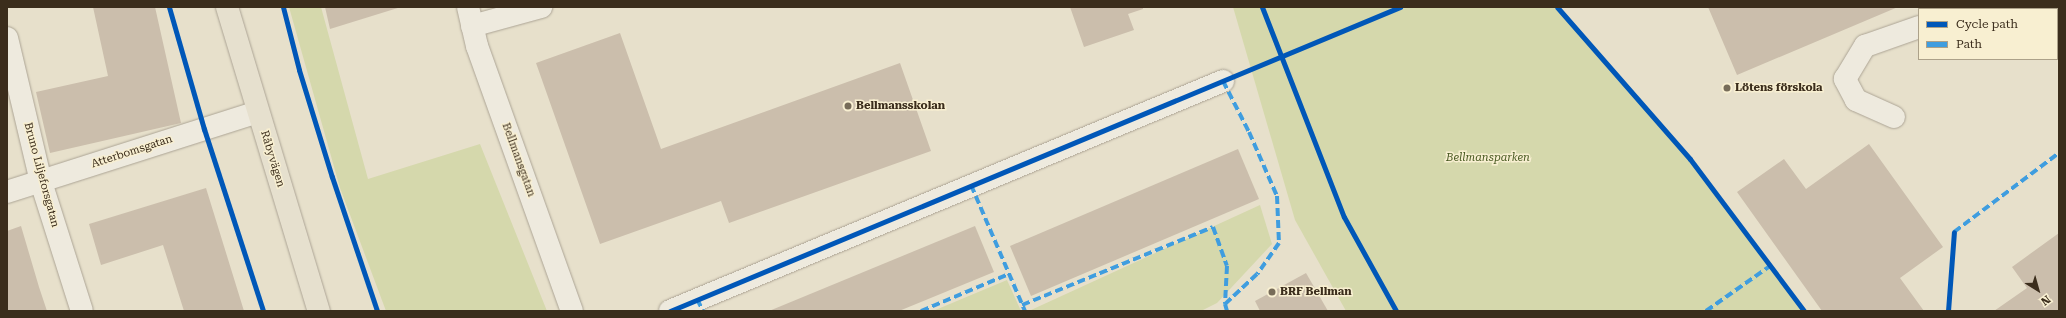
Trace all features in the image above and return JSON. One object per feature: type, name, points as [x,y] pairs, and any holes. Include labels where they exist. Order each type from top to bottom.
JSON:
[{"type":"main road","name":"Råbyvägen","points":[[227,7],[319,311]]},
{"type":"street","points":[[470,16],[540,7]]},
{"type":"street","name":"Bellmansgatan","points":[[470,16],[477,46],[572,311]]},
{"type":"street","points":[[1894,117],[1856,100],[1845,79],[1864,46],[1918,27]]},
{"type":"street","name":"Bruno Liljeforsgatan","points":[[7,38],[41,182],[82,311]]},
{"type":"street","points":[[670,311],[1223,81]]},
{"type":"street","name":"Atterbomsgatan","points":[[7,192],[258,112]]},
{"type":"green space","points":[[289,7],[321,7],[368,179],[480,144],[547,311],[386,311],[340,188]]},
{"type":"green space","name":"Bellmansparken","points":[[1233,7],[1557,7],[1690,159],[1804,311],[1346,311],[1295,220]]},
{"type":"green space","points":[[1260,205],[1272,244],[1217,303],[1201,311],[1031,310]]},
{"type":"green space","points":[[1007,280],[1021,311],[933,311]]},
{"type":"building","points":[[93,7],[155,7],[181,123],[50,153],[36,92],[108,76]]},
{"type":"building","points":[[325,7],[401,7],[330,29]]},
{"type":"building","points":[[1070,7],[1143,7],[1143,9],[1128,14],[1134,30],[1084,47]]},
{"type":"building","points":[[1708,7],[1779,8],[1898,7],[1737,75]]},
{"type":"building","name":"Bellmansskolan","points":[[620,33],[661,149],[900,63],[931,151],[729,223],[721,201],[600,244],[536,63]]},
{"type":"building","points":[[1869,144],[1943,247],[1900,278],[1924,311],[1822,311],[1737,192],[1784,159],[1806,189]]},
{"type":"building","points":[[1238,149],[1259,199],[1031,296],[1010,246]]},
{"type":"building","points":[[206,188],[244,311],[184,311],[163,245],[101,265],[89,224]]},
{"type":"building","points":[[21,226],[47,311],[7,311],[7,231]]},
{"type":"building","points":[[975,226],[994,272],[899,311],[769,311]]},
{"type":"building","points":[[2059,233],[2059,311],[1994,311],[2027,288],[2012,267]]},
{"type":"building","points":[[1306,273],[1328,311],[1260,311],[1255,301]]},
{"type":"marked path","points":[[1223,81],[1249,132],[1277,196],[1279,243],[1257,274],[1225,304],[1227,311]]},
{"type":"marked path","points":[[1954,232],[2059,153]]},
{"type":"marked path","points":[[971,185],[1025,311]]},
{"type":"marked path","points":[[1022,305],[1213,227],[1227,266],[1225,304]]},
{"type":"marked path","points":[[1706,311],[1770,266]]},
{"type":"marked path","points":[[921,311],[1009,274]]},
{"type":"marked path","points":[[697,299],[703,311]]},
{"type":"cycle path","points":[[169,7],[204,129],[263,311]]},
{"type":"cycle path","points":[[283,7],[299,70],[332,177],[377,311]]},
{"type":"cycle path","points":[[1262,7],[1344,217],[1396,311]]},
{"type":"cycle path","points":[[670,311],[1400,7]]},
{"type":"cycle path","points":[[1557,7],[1690,159],[1804,311]]},
{"type":"cycle path","points":[[1948,311],[1954,232]]},
{"type":"place","name":"Lötens förskola","points":[[1727,88]]},
{"type":"place","name":"Bellmansskolan","points":[[848,106]]},
{"type":"place","name":"BRF Bellman","points":[[1272,292]]}]
